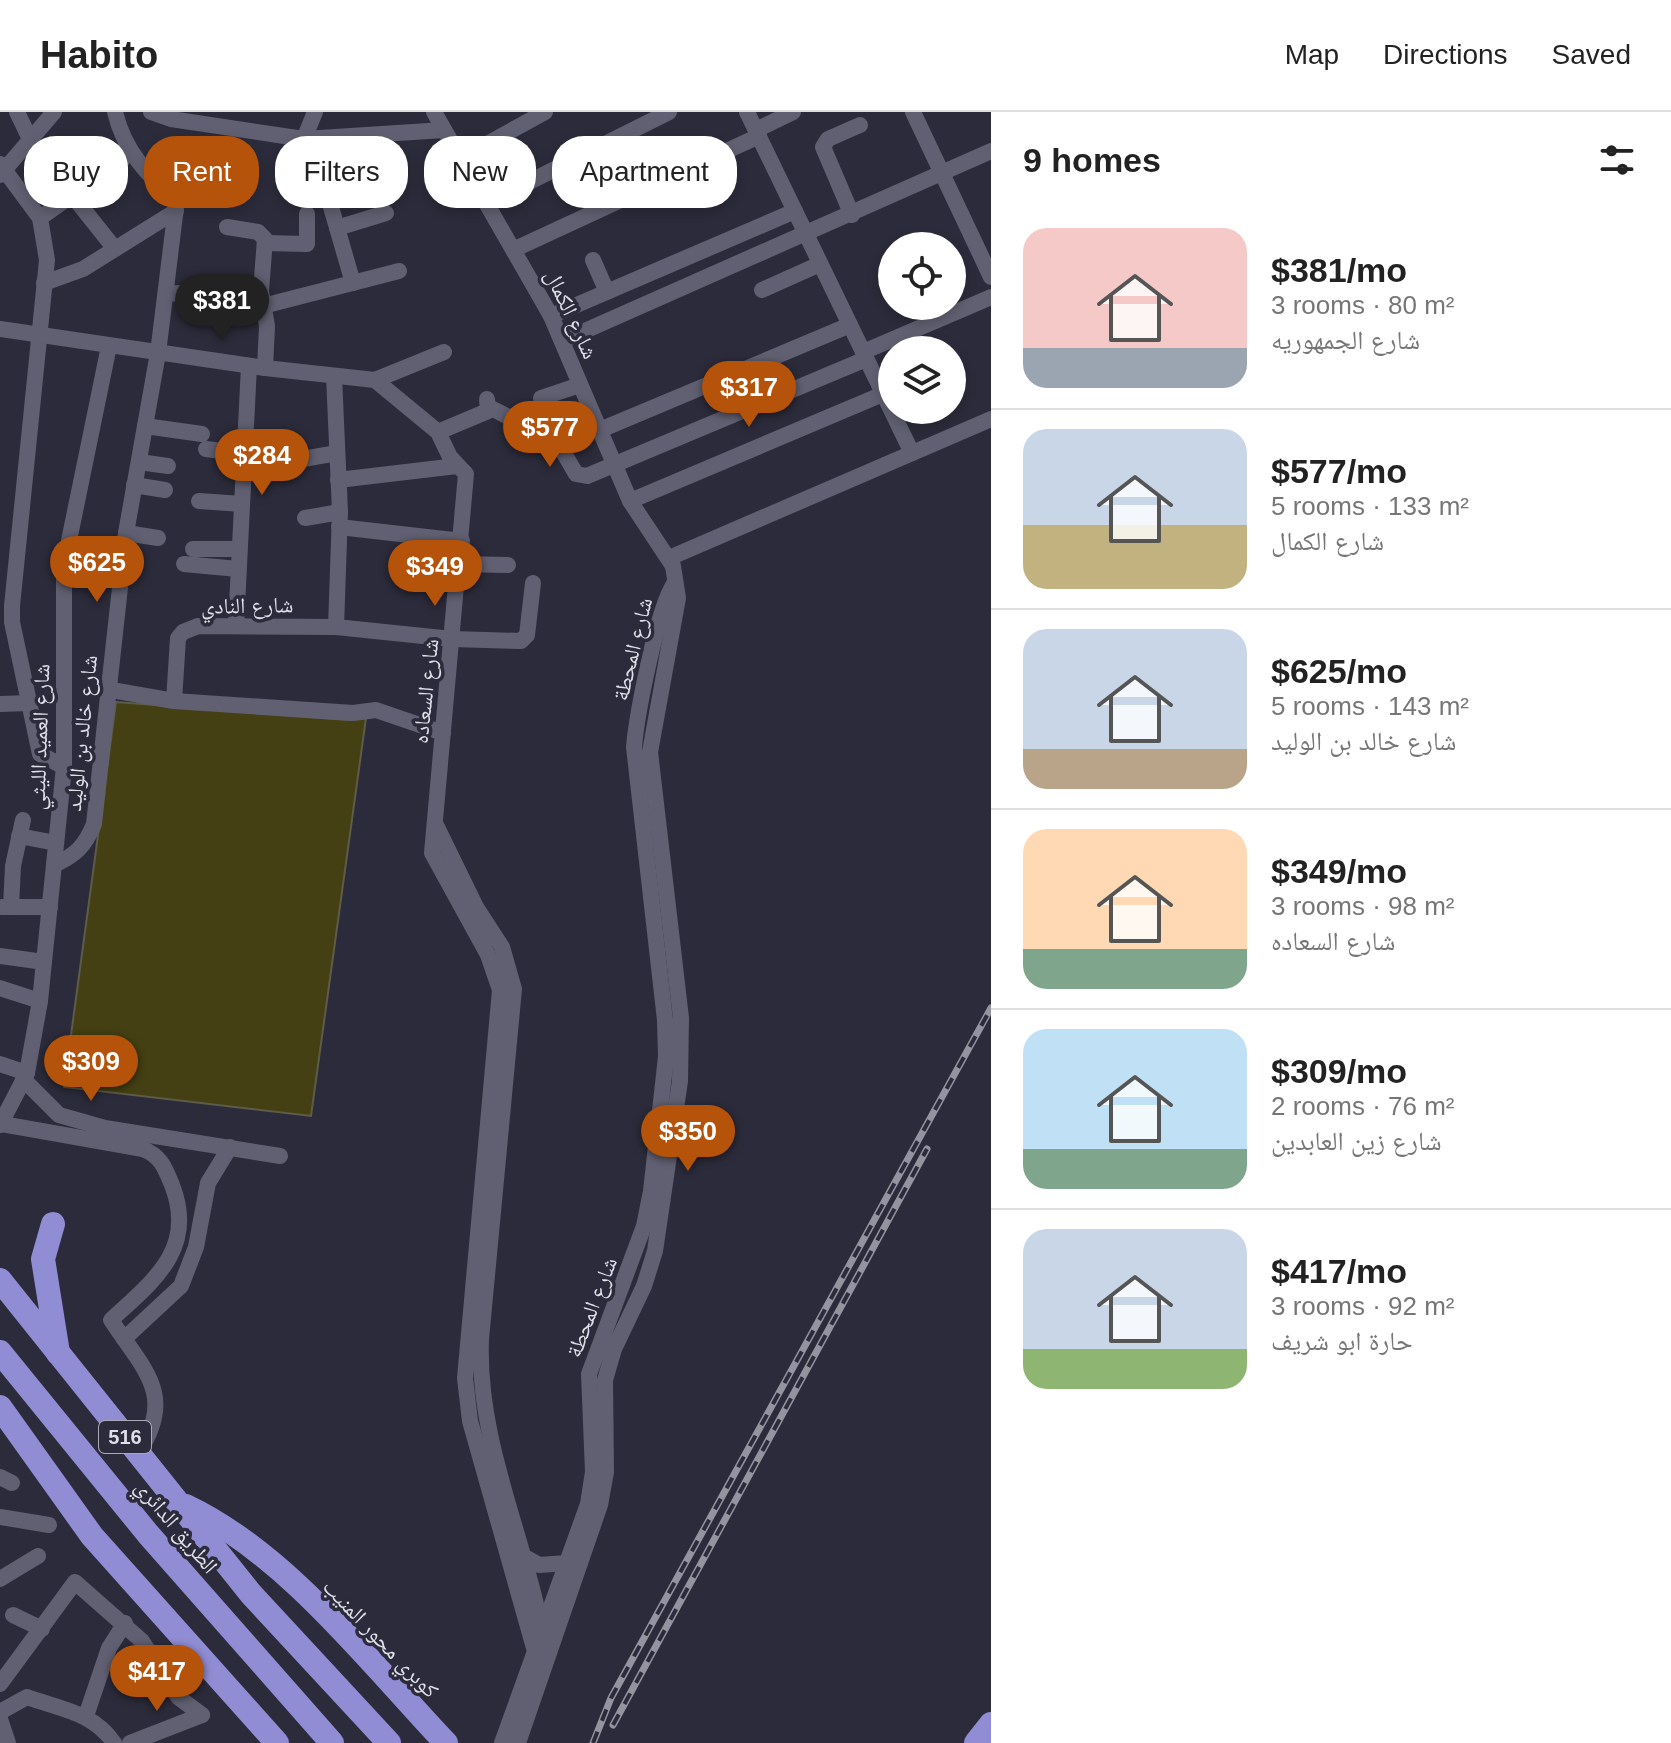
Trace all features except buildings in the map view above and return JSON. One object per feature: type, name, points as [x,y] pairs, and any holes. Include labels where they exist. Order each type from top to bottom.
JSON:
[{"type":"highway","points":[[53,1224],[43,1259],[60,1359]]},
{"type":"highway","name":"الطريق الدائري","points":[[0,1280],[60,1359],[251,1594],[389,1743]]},
{"type":"highway","name":"الطريق الدائري","points":[[0,1352],[223,1621],[332,1743]]},
{"type":"highway","points":[[0,1407],[92,1536],[277,1743]]},
{"type":"highway","name":"الطريق الدائري","points":[[176,1502],[233,1533],[278,1570]]},
{"type":"highway","name":"كوبري محور المنيب","points":[[278,1570],[446,1743]]},
{"type":"highway","points":[[976,1743],[991,1724]]},
{"type":"street","points":[[17,112],[29,136]]},
{"type":"street","points":[[33,136],[54,112]]},
{"type":"street","points":[[115,112],[128,146],[144,170]]},
{"type":"street","points":[[151,112],[171,119],[284,136]]},
{"type":"street","points":[[229,128],[238,112]]},
{"type":"street","points":[[305,136],[315,112]]},
{"type":"street","name":"شارع الكمال","points":[[434,112],[447,136]]},
{"type":"street","points":[[502,136],[545,112]]},
{"type":"street","points":[[536,178],[669,112]]},
{"type":"street","points":[[747,112],[878,384]]},
{"type":"street","points":[[515,249],[757,133],[793,112]]},
{"type":"street","points":[[913,112],[991,277]]},
{"type":"street","points":[[852,215],[823,147],[828,139],[860,125]]},
{"type":"street","points":[[351,136],[444,130]]},
{"type":"street","points":[[24,145],[1,170],[40,218],[47,260],[12,606],[40,754],[64,767]]},
{"type":"street","points":[[562,341],[807,236],[991,151]]},
{"type":"street","points":[[40,218],[54,208]]},
{"type":"street","points":[[82,208],[115,249]]},
{"type":"street","points":[[44,283],[83,269],[172,208]]},
{"type":"street","name":"شارع خالد بن الوليد","points":[[54,865],[72,857],[86,842],[94,824],[106,689],[126,533],[158,353],[176,208]]},
{"type":"street","points":[[331,208],[353,283]]},
{"type":"street","name":"شارع الكمال","points":[[490,208],[551,316],[630,501],[669,558],[674,584]]},
{"type":"street","points":[[551,316],[795,211]]},
{"type":"street","points":[[337,228],[386,213]]},
{"type":"street","points":[[265,243],[307,244],[307,214]]},
{"type":"street","points":[[227,227],[258,232],[265,243],[263,306],[267,326],[257,367],[245,454],[236,626]]},
{"type":"street","points":[[593,260],[607,292]]},
{"type":"street","points":[[762,290],[820,264]]},
{"type":"street","points":[[263,306],[399,271]]},
{"type":"street","points":[[166,294],[194,292]]},
{"type":"street","points":[[438,432],[488,403],[530,428],[553,434],[581,477],[615,466],[991,297]]},
{"type":"street","points":[[600,430],[850,325]]},
{"type":"street","points":[[1,331],[257,367],[375,380],[444,352]]},
{"type":"street","name":"شارع العميد الليثي","points":[[1,1125],[25,1076],[40,1001],[64,767],[64,565],[109,346]]},
{"type":"street","points":[[334,376],[340,519],[336,627]]},
{"type":"street","name":"شارع السعاده","points":[[375,380],[438,432],[457,466],[466,474],[432,853],[471,910]]},
{"type":"street","points":[[541,398],[580,385]]},
{"type":"street","points":[[630,501],[878,396]]},
{"type":"street","points":[[669,558],[991,419]]},
{"type":"street","points":[[898,424],[912,453]]},
{"type":"street","points":[[145,426],[245,454]]},
{"type":"street","points":[[303,459],[337,453]]},
{"type":"street","points":[[139,462],[168,466]]},
{"type":"street","points":[[338,480],[457,466]]},
{"type":"street","points":[[134,485],[165,490]]},
{"type":"street","points":[[199,501],[242,504]]},
{"type":"street","points":[[305,518],[340,519],[462,541]]},
{"type":"street","points":[[126,533],[158,538]]},
{"type":"street","points":[[193,549],[239,549]]},
{"type":"street","points":[[184,564],[238,569]]},
{"type":"street","points":[[460,564],[508,565]]},
{"type":"street","name":"شارع النادي","points":[[174,701],[176,646],[183,632],[198,626],[336,627],[452,639],[525,640],[533,583]]},
{"type":"street","name":"شارع المحطة","points":[[542,1630],[591,1488],[589,1374],[644,1226],[664,1076],[665,1020],[634,747],[638,710],[665,603],[674,584]]},
{"type":"street","name":"شارع المحطة","points":[[502,1743],[600,1505],[606,1472],[605,1380],[614,1349],[644,1286],[655,1251],[680,1081],[681,1018],[650,770],[654,717],[678,605],[674,584]]},
{"type":"street","points":[[106,689],[174,701],[353,713],[376,710],[443,733]]},
{"type":"street","points":[[0,704],[29,703]]},
{"type":"street","points":[[434,822],[494,966],[501,1003],[465,1357],[466,1389],[476,1442],[541,1653]]},
{"type":"street","points":[[50,907],[5,907],[21,828],[56,843]]},
{"type":"street","points":[[471,910],[502,947],[514,989],[480,1364],[489,1438],[542,1630],[541,1653]]},
{"type":"street","points":[[0,956],[44,962]]},
{"type":"street","points":[[0,988],[40,1001]]},
{"type":"street","points":[[0,1064],[25,1076],[59,1115],[105,1128],[280,1156]]},
{"type":"street","points":[[1,1125],[148,1151],[163,1164],[179,1208],[178,1232],[165,1269],[111,1320],[151,1380],[156,1402],[156,1423],[138,1453]]},
{"type":"street","points":[[124,1339],[181,1286],[196,1247],[208,1183],[230,1147]]},
{"type":"street","points":[[179,1208],[201,1210]]},
{"type":"street","points":[[0,1517],[49,1525]]},
{"type":"street","points":[[0,1579],[38,1556]]},
{"type":"street","points":[[523,1556],[546,1566],[567,1563]]},
{"type":"street","points":[[0,1684],[75,1582],[125,1623],[142,1641],[178,1697],[202,1715],[130,1743]]},
{"type":"street","points":[[13,1615],[42,1629]]},
{"type":"street","points":[[86,1716],[109,1648],[125,1623]]},
{"type":"street","name":"شارع المحطة","points":[[518,1743],[541,1653]]},
{"type":"street","points":[[0,1712],[27,1697],[86,1716],[103,1727],[114,1743]]},
{"type":"street","points":[[0,1719],[8,1743]]},
{"type":"railway","points":[[593,1743],[611,1698],[991,1008]]},
{"type":"railway","points":[[613,1725],[927,1149]]}]
